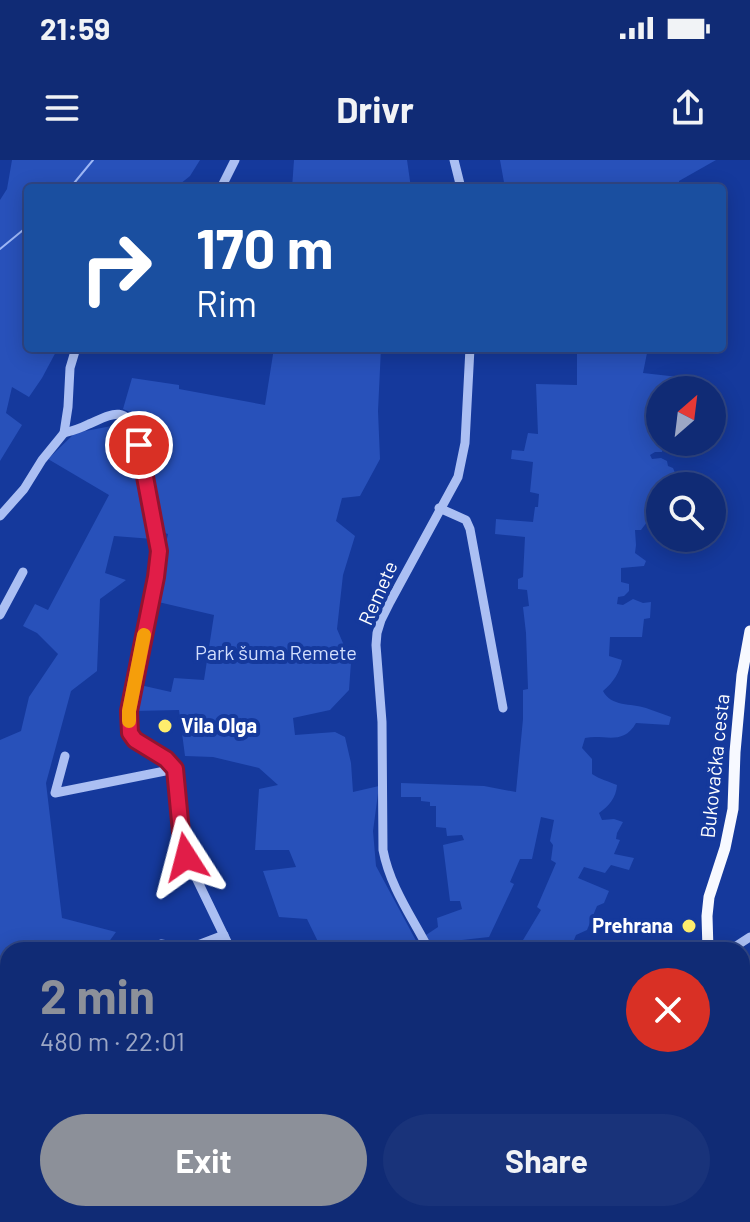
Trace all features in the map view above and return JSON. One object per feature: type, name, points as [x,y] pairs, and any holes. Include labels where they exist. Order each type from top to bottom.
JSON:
[{"type":"main road","name":"Bukovačka cesta","points":[[708,942],[709,897],[725,848],[733,809],[744,716],[743,669],[750,631]]},
{"type":"street","points":[[223,184],[235,160]]},
{"type":"street","points":[[454,160],[460,184]]},
{"type":"street","points":[[64,433],[70,368],[75,352]]},
{"type":"street","name":"Remete","points":[[425,942],[397,894],[383,850],[382,722],[376,645],[381,620],[458,477],[465,443],[470,352]]},
{"type":"street","points":[[0,516],[24,489],[64,433],[117,414],[129,419],[137,433],[159,551],[128,724],[135,740],[166,759],[175,769],[186,857],[227,942]]},
{"type":"street","points":[[439,508],[466,520],[470,529],[503,708]]},
{"type":"street","points":[[0,615],[23,572]]},
{"type":"street","points":[[65,756],[55,793],[175,769]]},
{"type":"street","points":[[206,942],[224,935]]},
{"type":"green space","points":[[12,160],[200,160],[190,176],[180,184],[24,184],[24,352],[56,352],[29,397],[12,387],[6,413],[22,425],[0,461],[0,200],[7,189]]},
{"type":"green space","points":[[294,160],[407,160],[410,184],[292,184]]},
{"type":"green space","points":[[500,160],[716,160],[679,181],[679,184],[504,184]]},
{"type":"green space","name":"Park šuma Remete","points":[[273,352],[381,352],[380,459],[360,496],[342,498],[336,521],[355,536],[343,575],[337,629],[351,662],[349,690],[330,710],[293,718],[295,735],[335,732],[345,737],[353,792],[379,786],[373,831],[376,866],[417,942],[318,942],[307,919],[279,917],[263,871],[296,867],[289,850],[255,850],[259,789],[278,785],[259,768],[213,757],[185,756],[179,710],[132,711],[140,685],[171,692],[174,678],[204,680],[214,615],[154,601],[168,534],[158,531],[138,422],[123,409],[132,378],[179,385],[179,389],[265,405]]},
{"type":"green space","points":[[577,352],[647,352],[643,373],[670,376],[646,376],[646,456],[667,461],[675,472],[646,472],[646,523],[641,530],[635,530],[635,553],[646,561],[644,566],[621,568],[621,582],[629,584],[629,591],[618,597],[617,604],[623,605],[633,599],[651,602],[650,618],[644,619],[642,637],[610,637],[609,656],[622,660],[616,677],[603,691],[616,702],[671,717],[669,725],[636,723],[619,737],[585,738],[582,748],[592,759],[592,774],[617,785],[611,801],[599,813],[602,820],[623,822],[617,833],[616,839],[620,840],[614,854],[634,858],[629,870],[611,865],[605,873],[584,867],[578,878],[609,891],[604,903],[597,906],[587,930],[576,935],[574,942],[522,942],[541,910],[537,907],[556,863],[551,860],[553,845],[550,841],[554,820],[541,817],[532,859],[520,859],[510,882],[514,884],[489,937],[463,942],[430,942],[426,935],[438,927],[437,918],[462,909],[460,901],[450,901],[443,845],[464,840],[462,835],[447,836],[446,828],[436,827],[436,806],[421,801],[421,797],[401,797],[401,783],[484,786],[516,792],[523,690],[528,689],[523,607],[529,606],[527,590],[518,589],[518,579],[523,577],[525,537],[495,534],[496,519],[533,522],[535,507],[538,507],[539,494],[530,492],[533,462],[511,459],[512,450],[524,451],[528,433],[538,434],[536,384],[577,385]]},
{"type":"green space","points":[[122,424],[153,539],[114,536],[105,573],[126,580],[100,599],[97,671],[71,691],[46,783],[62,918],[116,932],[109,942],[0,942],[0,740],[21,731],[29,697],[58,654],[37,633],[23,626],[35,604],[48,610],[109,495],[48,459],[75,433]]},
{"type":"waterway","points":[[73,184],[93,160]]},
{"type":"waterway","points":[[0,249],[24,229]]},
{"type":"slow traffic","points":[[129,721],[144,635]]},
{"type":"place","name":"Vila Olga","points":[[165,726]]},
{"type":"place","name":"Prehrana","points":[[689,926]]},
{"type":"route","points":[[139,445],[159,551],[128,724],[135,740],[166,759],[175,769],[186,857]]}]
